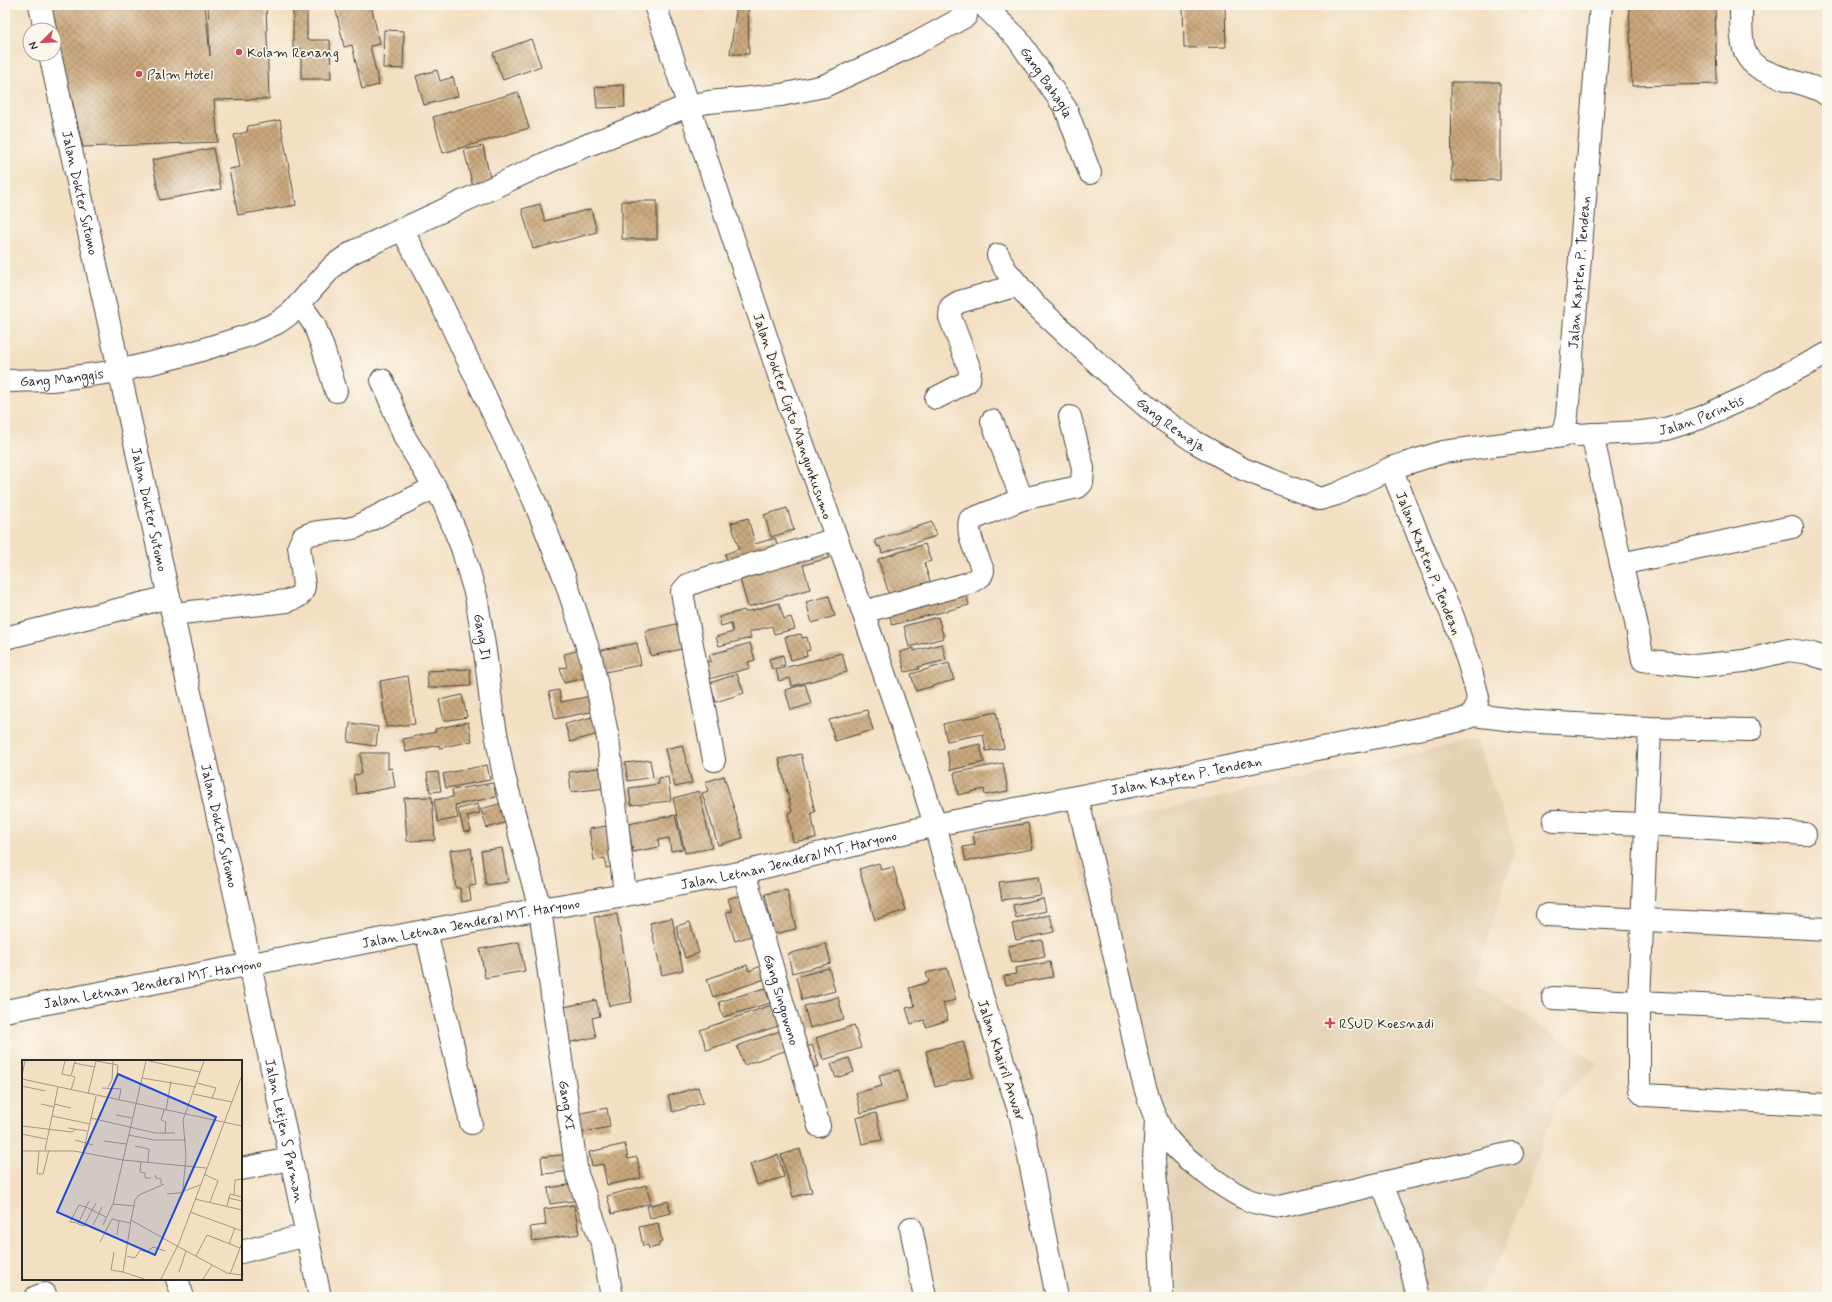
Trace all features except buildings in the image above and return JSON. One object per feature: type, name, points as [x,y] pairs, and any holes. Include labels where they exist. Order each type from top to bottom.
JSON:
[{"type":"street","points":[[40,5],[43,22]]},
{"type":"street","name":"Jalan Dokter Cipto Mangunkusumo","points":[[655,5],[791,411],[924,786],[935,825]]},
{"type":"street","name":"Jalan Kapten P. Tendean","points":[[1563,436],[1568,400],[1601,5]]},
{"type":"street","points":[[1740,5],[1741,32],[1748,60],[1757,68],[1776,76],[1804,84],[1827,95]]},
{"type":"street","name":"Gang Manggis","points":[[5,380],[52,380],[119,371],[188,354],[250,335],[277,323],[300,304],[334,265],[353,252],[570,152],[688,106],[709,102],[781,95],[824,86],[913,45],[975,11]]},
{"type":"street","name":"Gang Bahagia","points":[[975,11],[1017,38],[1066,109],[1090,173]]},
{"type":"street","name":"Jalan Dokter Sutomo","points":[[52,62],[250,964]]},
{"type":"street","points":[[402,229],[442,305],[534,500],[564,576],[591,658],[608,738],[626,895]]},
{"type":"street","name":"Gang Remaja","points":[[998,255],[1018,286],[1033,303],[1078,346],[1159,417],[1195,442],[1243,469],[1320,499],[1338,494],[1391,468]]},
{"type":"street","points":[[936,398],[967,382],[970,376],[970,370],[950,317],[951,307],[959,302],[1018,286]]},
{"type":"street","points":[[300,304],[314,324],[324,348],[336,391]]},
{"type":"street","name":"Jalan Perintis","points":[[1563,436],[1641,432],[1666,428],[1700,418],[1751,395],[1771,382],[1827,354]]},
{"type":"street","name":"Gang II","points":[[382,380],[405,438],[443,501],[462,548],[476,596],[485,651],[492,711],[504,776],[540,909]]},
{"type":"street","points":[[863,612],[977,580],[983,571],[971,537],[969,526],[970,520],[1022,499],[1078,487],[1082,483],[1083,468],[1070,417]]},
{"type":"street","points":[[992,421],[1022,499]]},
{"type":"street","points":[[1592,434],[1621,564],[1635,617],[1643,660],[1695,666],[1744,661],[1789,650],[1809,653],[1827,659]]},
{"type":"street","points":[[1391,468],[1443,452],[1563,436]]},
{"type":"street","name":"Jalan Kapten P. Tendean","points":[[935,825],[1482,716],[1469,664],[1456,624],[1391,468]]},
{"type":"street","points":[[5,638],[171,605],[287,601],[297,598],[303,592],[304,586],[299,546],[303,537],[311,533],[346,530],[356,527],[435,487]]},
{"type":"street","points":[[1621,564],[1792,527]]},
{"type":"street","points":[[714,760],[682,592],[688,585],[701,580],[836,539]]},
{"type":"street","points":[[1482,716],[1521,721],[1650,728],[1751,730]]},
{"type":"street","points":[[1650,728],[1639,1002],[1640,1090],[1645,1095],[1827,1105]]},
{"type":"street","points":[[1077,797],[1141,1070],[1156,1119],[1164,1134],[1180,1153],[1227,1188],[1245,1199],[1261,1204],[1280,1207],[1512,1153]]},
{"type":"street","points":[[1554,821],[1646,824],[1805,834]]},
{"type":"street","name":"Jalan Letnan Jenderal MT. Haryono","points":[[5,1010],[744,872],[935,825]]},
{"type":"street","name":"Jalan Khairil Anwar","points":[[935,825],[982,996],[1021,1117],[1057,1297]]},
{"type":"street","name":"Gang Singowono","points":[[744,872],[819,1126]]},
{"type":"street","name":"Gang XI","points":[[540,909],[577,1174],[603,1246],[612,1297]]},
{"type":"street","points":[[1547,915],[1827,929]]},
{"type":"street","points":[[426,931],[471,1123]]},
{"type":"street","name":"Jalan Letjen S Parman","points":[[250,964],[320,1297]]},
{"type":"street","points":[[1553,998],[1827,1011]]},
{"type":"street","points":[[1156,1119],[1154,1161],[1160,1228],[1162,1297]]},
{"type":"street","points":[[242,1169],[290,1159]]},
{"type":"street","points":[[1382,1184],[1405,1244],[1418,1297]]},
{"type":"street","points":[[911,1228],[925,1297]]},
{"type":"street","points":[[242,1252],[307,1235]]},
{"type":"street","points":[[178,1280],[183,1297]]},
{"type":"shaded area","name":"RSUD Koesnadi","points":[[1476,740],[1516,848],[1474,982],[1598,1064],[1557,1102],[1506,1245],[1477,1297],[1154,1297],[1161,1154],[1070,831]]},
{"type":"place","name":"Kolam Renang","points":[[239,52]]},
{"type":"place","name":"Palm Hotel","points":[[139,74]]},
{"type":"place","name":"RSUD Koesnadi","points":[[1330,1023]]}]
